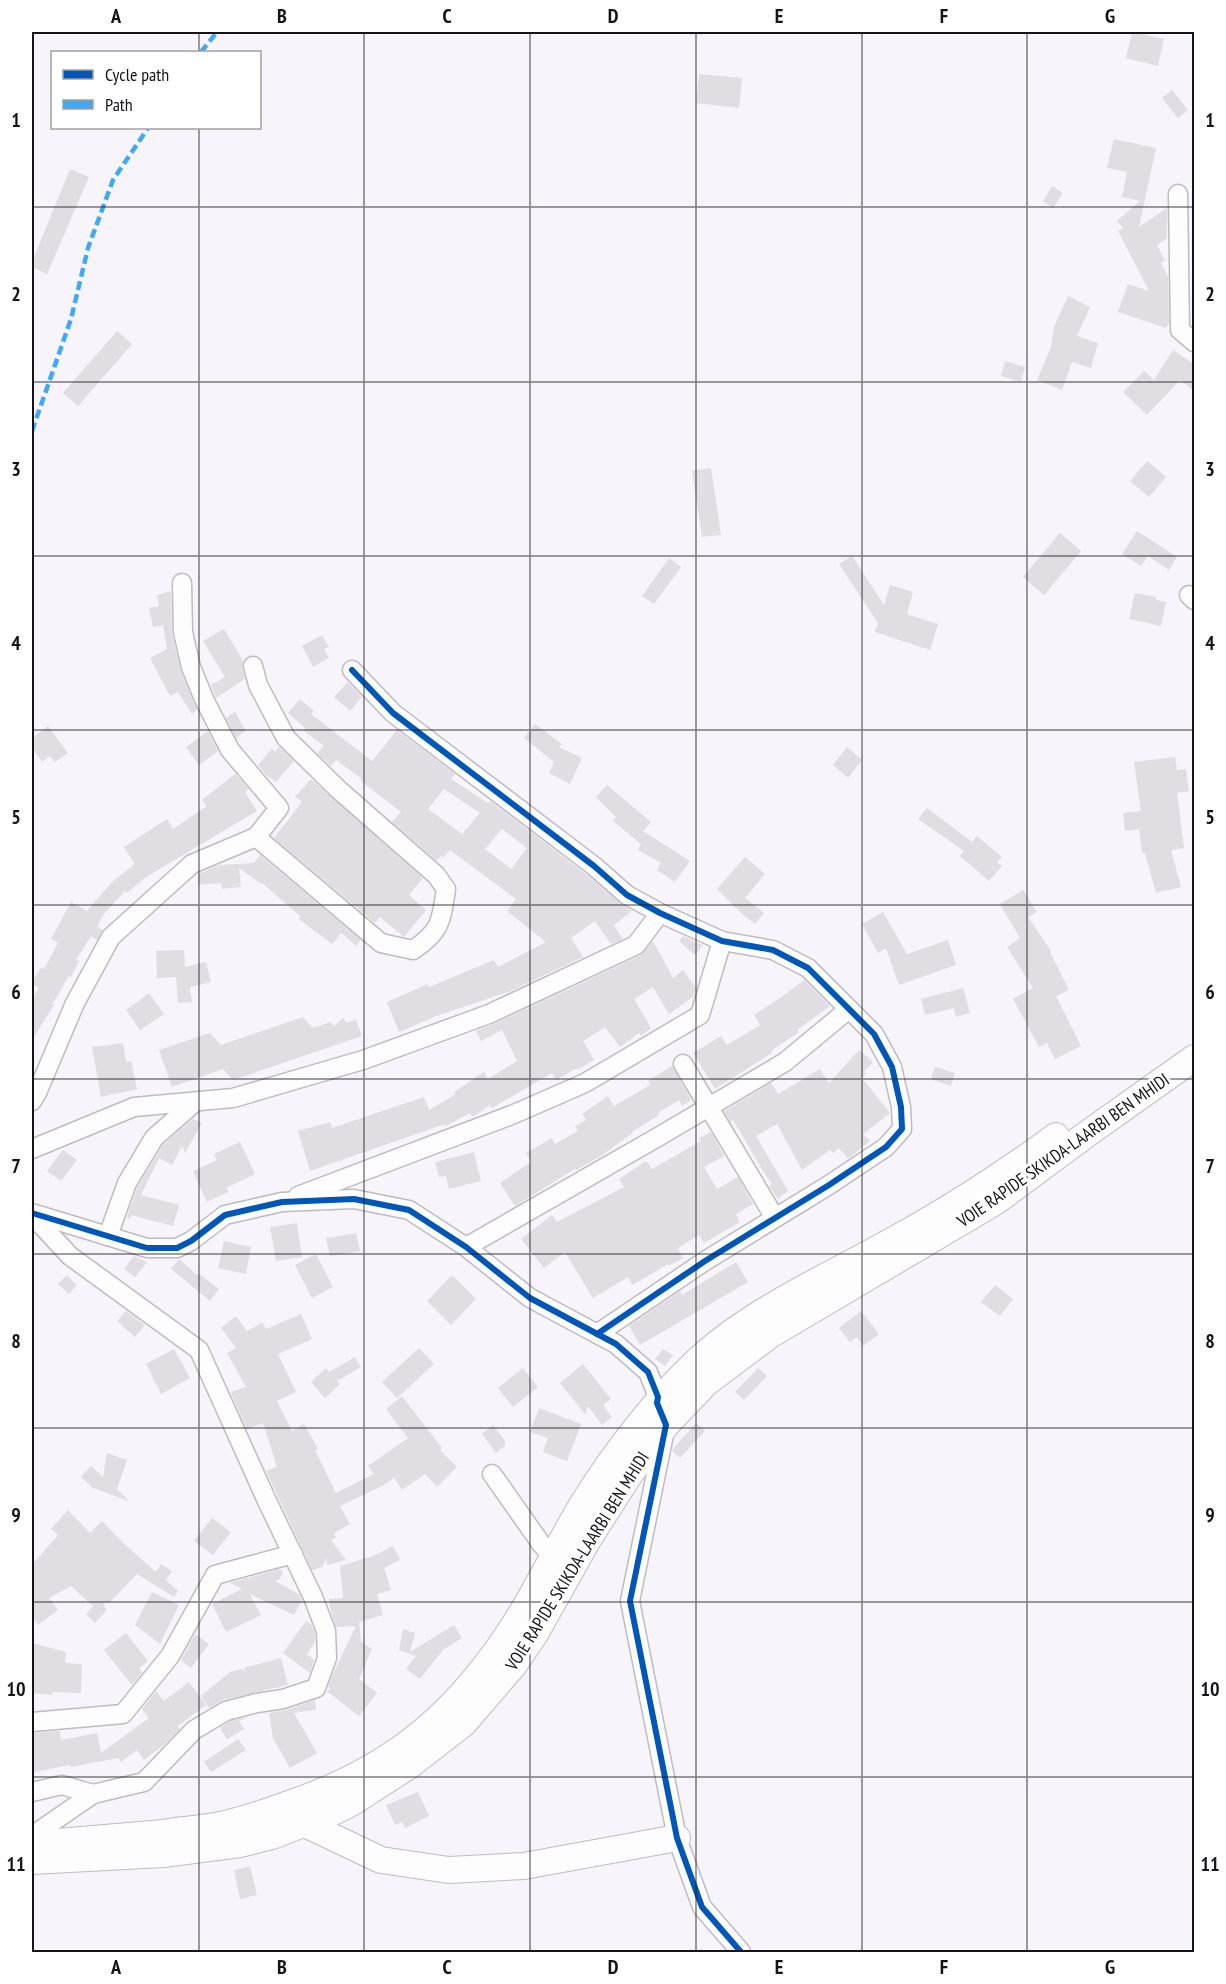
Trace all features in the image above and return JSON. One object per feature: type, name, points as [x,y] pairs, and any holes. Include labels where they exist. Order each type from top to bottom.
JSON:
[{"type":"highway","name":"VOIE RAPIDE SKIKDA-LAARBI BEN MHIDI","points":[[32,1861],[163,1854],[240,1844],[273,1836],[353,1802],[418,1759],[462,1724],[514,1665],[630,1474],[662,1414],[706,1353],[754,1318],[916,1228],[973,1193],[1194,1041]]},
{"type":"highway","name":"VOIE RAPIDE SKIKDA-LAARBI BEN MHIDI","points":[[32,1844],[104,1839],[225,1824],[317,1795],[365,1772],[425,1731],[468,1687],[508,1635],[554,1558],[581,1507],[611,1461],[662,1414],[770,1335],[994,1202],[1194,1058]]},
{"type":"highway","points":[[305,1824],[381,1860],[449,1870],[524,1866],[677,1838]]},
{"type":"street","points":[[1178,194],[1180,330],[1194,342]]},
{"type":"street","points":[[32,1101],[75,1003],[111,937],[192,864],[256,837],[279,808],[231,750],[204,699],[191,667],[183,632],[182,583]]},
{"type":"street","points":[[253,666],[258,685],[286,738],[339,790],[436,875],[446,889],[442,919],[429,939],[412,950],[381,943],[256,837]]},
{"type":"street","points":[[352,670],[393,713],[594,866],[627,896],[722,940],[773,951],[808,968],[874,1034],[892,1067],[901,1107],[902,1129],[886,1147],[830,1185],[705,1261],[597,1334]]},
{"type":"street","points":[[32,1149],[134,1107],[233,1098],[342,1066],[489,1014],[636,945],[660,913]]},
{"type":"street","points":[[32,1214],[147,1248],[177,1248],[191,1241],[225,1215],[282,1202],[514,1114],[585,1083],[700,1015],[722,940]]},
{"type":"street","points":[[466,1247],[785,1062],[849,1009]]},
{"type":"street","points":[[683,1064],[775,1218]]},
{"type":"street","points":[[108,1236],[127,1183],[154,1138],[195,1102]]},
{"type":"street","points":[[282,1202],[354,1199],[410,1210],[466,1247],[530,1298],[616,1344],[648,1372],[662,1414],[630,1600],[677,1838],[702,1907],[741,1953]]},
{"type":"street","points":[[32,1214],[70,1256],[199,1350],[313,1597],[326,1631],[327,1658],[316,1688],[283,1699],[226,1711],[194,1730],[144,1782],[93,1794],[32,1836]]},
{"type":"street","points":[[492,1474],[542,1545],[554,1558]]},
{"type":"street","points":[[32,1722],[123,1714],[170,1656],[215,1575],[293,1554]]},
{"type":"street","points":[[32,1791],[62,1785],[93,1794]]},
{"type":"building","points":[[1132,32],[1164,39],[1158,66],[1126,58]]},
{"type":"building","points":[[699,74],[742,78],[739,108],[696,103]]},
{"type":"building","points":[[1172,90],[1188,110],[1178,118],[1162,98]]},
{"type":"building","points":[[1114,139],[1156,148],[1139,227],[1167,208],[1167,238],[1157,245],[1165,261],[1161,263],[1168,277],[1169,322],[1166,328],[1118,312],[1128,284],[1149,291],[1118,231],[1123,228],[1117,221],[1140,201],[1122,197],[1127,172],[1107,168]]},
{"type":"building","points":[[70,169],[89,177],[47,274],[32,267],[32,262]]},
{"type":"building","points":[[1052,186],[1063,193],[1053,208],[1043,201]]},
{"type":"building","points":[[1068,296],[1090,307],[1077,336],[1098,343],[1091,368],[1072,362],[1062,390],[1037,380],[1051,347],[1054,327]]},
{"type":"building","points":[[117,331],[132,344],[78,406],[63,393]]},
{"type":"building","points":[[1173,350],[1194,364],[1194,391],[1180,380],[1147,415],[1123,392],[1144,371],[1154,380]]},
{"type":"building","points":[[1005,361],[1025,367],[1021,382],[1001,376]]},
{"type":"building","points":[[1147,461],[1166,477],[1149,497],[1130,481]]},
{"type":"building","points":[[711,468],[721,535],[702,537],[692,471]]},
{"type":"building","points":[[1137,531],[1177,557],[1169,570],[1148,556],[1141,566],[1122,554]]},
{"type":"building","points":[[1060,533],[1081,551],[1044,595],[1023,577]]},
{"type":"building","points":[[852,556],[884,605],[890,585],[913,592],[907,614],[938,624],[930,650],[875,632],[878,623],[839,564]]},
{"type":"building","points":[[669,558],[681,567],[654,604],[642,596]]},
{"type":"building","points":[[171,591],[172,634],[181,671],[197,710],[192,714],[178,692],[170,696],[150,658],[167,649],[163,625],[153,627],[149,608],[159,606],[157,595]]},
{"type":"building","points":[[1135,593],[1156,597],[1156,600],[1166,602],[1161,626],[1129,619]]},
{"type":"building","points":[[224,629],[243,661],[245,679],[216,698],[211,685],[225,677],[203,641]]},
{"type":"building","points":[[322,635],[329,647],[324,649],[329,658],[313,667],[302,646]]},
{"type":"building","points":[[348,682],[362,697],[350,711],[334,697]]},
{"type":"building","points":[[300,699],[314,711],[311,714],[372,761],[397,730],[455,774],[451,779],[488,803],[490,801],[632,911],[614,925],[623,939],[611,944],[595,921],[571,938],[583,957],[511,991],[436,1016],[399,1032],[387,1002],[494,960],[498,967],[546,942],[507,911],[516,899],[450,850],[437,861],[392,822],[401,812],[336,760],[331,766],[317,753],[324,746],[304,731],[305,728],[288,713]],"holes":[[[444,789],[480,813],[462,834],[428,809]],[[502,829],[527,848],[511,869],[485,849]]]},
{"type":"building","points":[[235,712],[246,731],[236,738],[226,718]]},
{"type":"building","points":[[535,724],[562,744],[559,747],[582,758],[570,784],[549,773],[554,762],[524,738]]},
{"type":"building","points":[[48,726],[68,753],[55,762],[50,756],[42,762],[32,747],[32,738]]},
{"type":"building","points":[[208,731],[218,751],[199,765],[186,747]]},
{"type":"building","points":[[279,747],[294,761],[276,782],[258,765],[272,749],[275,752]]},
{"type":"building","points":[[847,747],[862,760],[848,778],[833,765]]},
{"type":"building","points":[[1175,757],[1177,770],[1186,769],[1189,791],[1177,793],[1184,848],[1171,850],[1181,887],[1156,893],[1145,853],[1142,853],[1139,829],[1125,831],[1123,813],[1141,811],[1134,762]]},
{"type":"building","points":[[235,774],[249,789],[245,792],[257,811],[146,877],[127,893],[125,891],[104,914],[97,926],[103,930],[97,940],[91,936],[76,960],[79,961],[71,977],[69,976],[32,1040],[32,999],[39,988],[32,983],[41,967],[44,969],[58,943],[51,939],[71,902],[87,911],[112,882],[135,864],[124,847],[167,819],[173,829],[207,806],[202,800]]},
{"type":"building","points":[[311,779],[423,878],[409,895],[426,910],[404,937],[380,917],[375,923],[274,838],[302,802],[295,797]]},
{"type":"building","points":[[607,785],[651,822],[643,831],[690,861],[675,882],[657,870],[661,863],[638,850],[641,844],[613,821],[616,817],[596,797]]},
{"type":"building","points":[[927,808],[972,842],[977,836],[1002,857],[997,862],[1002,866],[989,881],[960,856],[964,851],[918,819]]},
{"type":"building","points":[[260,855],[361,940],[356,946],[341,933],[332,944],[299,919],[300,916],[262,883],[239,868],[241,887],[222,889],[221,883],[198,885],[198,874],[219,865],[254,863]]},
{"type":"building","points":[[745,857],[765,874],[745,898],[764,913],[755,924],[717,889]]},
{"type":"building","points":[[1023,890],[1037,912],[1028,917],[1051,951],[1069,990],[1056,996],[1081,1046],[1055,1059],[1047,1043],[1039,1047],[1013,999],[1033,988],[1007,947],[1020,938],[1000,904]]},
{"type":"building","points":[[883,912],[907,954],[948,940],[956,965],[899,985],[886,948],[878,953],[862,924]]},
{"type":"building","points":[[683,936],[703,945],[695,955],[679,941]]},
{"type":"building","points":[[653,941],[673,978],[683,970],[696,988],[694,996],[669,1014],[653,987],[634,999],[651,1028],[641,1036],[639,1033],[620,1047],[605,1027],[583,1041],[594,1060],[578,1070],[577,1068],[556,1080],[552,1073],[492,1108],[490,1105],[473,1117],[470,1113],[446,1126],[445,1124],[310,1171],[298,1131],[330,1122],[332,1128],[424,1097],[429,1110],[456,1094],[454,1092],[484,1072],[488,1079],[517,1061],[502,1030],[481,1041],[476,1031],[641,955]]},
{"type":"building","points":[[184,950],[185,967],[206,962],[211,982],[190,987],[192,1002],[178,1003],[176,977],[157,978],[156,951]]},
{"type":"building","points":[[804,980],[830,1006],[797,1030],[799,1032],[771,1051],[772,1053],[715,1089],[693,1053],[721,1036],[727,1045],[760,1025],[754,1015]]},
{"type":"building","points":[[963,988],[970,1013],[956,1017],[954,1008],[925,1015],[921,999]]},
{"type":"building","points":[[149,993],[164,1014],[140,1030],[126,1010]]},
{"type":"building","points":[[303,1017],[313,1028],[330,1022],[334,1026],[343,1018],[347,1023],[356,1020],[362,1036],[233,1080],[223,1069],[172,1087],[159,1050],[210,1033],[221,1045]]},
{"type":"building","points":[[123,1043],[126,1062],[131,1061],[137,1089],[101,1097],[92,1047]]},
{"type":"building","points":[[859,1050],[873,1062],[862,1078],[890,1113],[863,1134],[870,1141],[848,1159],[839,1148],[833,1153],[830,1150],[802,1170],[777,1124],[756,1136],[788,1191],[778,1199],[769,1186],[772,1184],[733,1120],[730,1122],[724,1111],[771,1083],[778,1094],[820,1069],[829,1083]]},
{"type":"building","points":[[672,1066],[691,1100],[682,1106],[679,1100],[601,1156],[575,1169],[515,1206],[500,1183],[531,1162],[526,1153],[552,1138],[555,1144],[578,1131],[575,1126],[586,1120],[582,1114],[608,1096],[614,1106],[650,1085],[648,1081]]},
{"type":"building","points":[[935,1067],[955,1073],[951,1086],[931,1079]]},
{"type":"building","points":[[193,1119],[202,1123],[185,1153],[182,1146],[172,1165],[159,1158],[141,1195],[179,1205],[173,1226],[131,1215],[130,1219],[127,1217],[137,1188],[163,1145]]},
{"type":"building","points":[[711,1132],[724,1156],[704,1167],[717,1189],[738,1177],[753,1204],[736,1214],[740,1222],[704,1243],[699,1235],[678,1248],[683,1258],[668,1266],[668,1264],[633,1285],[628,1277],[593,1298],[565,1252],[544,1268],[521,1239],[552,1215],[557,1222],[624,1187],[619,1179],[646,1161],[652,1169],[701,1141],[699,1138]]},
{"type":"building","points":[[240,1142],[255,1174],[226,1188],[228,1192],[207,1202],[193,1171],[217,1160],[214,1154]]},
{"type":"building","points":[[63,1150],[77,1160],[61,1181],[47,1171]]},
{"type":"building","points":[[474,1152],[481,1181],[449,1189],[446,1176],[439,1177],[435,1162]]},
{"type":"building","points":[[297,1223],[302,1257],[276,1261],[270,1227]]},
{"type":"building","points":[[356,1233],[360,1251],[330,1256],[326,1238]]},
{"type":"building","points":[[224,1241],[251,1247],[246,1274],[218,1268]]},
{"type":"building","points":[[316,1254],[333,1287],[312,1298],[295,1265]]},
{"type":"building","points":[[134,1256],[147,1262],[135,1277],[124,1269]]},
{"type":"building","points":[[179,1259],[197,1275],[198,1273],[219,1289],[210,1301],[171,1269]]},
{"type":"building","points":[[736,1262],[748,1282],[640,1345],[629,1326],[680,1291],[682,1295]]},
{"type":"building","points":[[67,1275],[77,1285],[69,1294],[58,1284]]},
{"type":"building","points":[[452,1275],[476,1299],[451,1325],[427,1301]]},
{"type":"building","points":[[995,1285],[1013,1299],[1000,1316],[981,1302]]},
{"type":"building","points":[[126,1311],[145,1325],[135,1337],[117,1321]]},
{"type":"building","points":[[861,1311],[879,1334],[863,1346],[857,1337],[850,1342],[839,1328]]},
{"type":"building","points":[[301,1314],[312,1339],[278,1354],[296,1392],[277,1401],[292,1431],[304,1424],[318,1449],[315,1450],[336,1493],[374,1474],[368,1466],[408,1438],[386,1409],[402,1396],[442,1448],[440,1450],[457,1467],[437,1487],[425,1474],[402,1490],[394,1478],[340,1506],[350,1524],[334,1533],[336,1538],[331,1540],[346,1560],[327,1565],[327,1558],[322,1567],[312,1570],[266,1471],[277,1467],[263,1423],[247,1429],[235,1403],[231,1392],[246,1387],[227,1353],[236,1348],[221,1328],[236,1316],[247,1331],[262,1323],[266,1329]]},
{"type":"building","points":[[419,1348],[434,1364],[397,1398],[382,1382]]},
{"type":"building","points":[[174,1349],[190,1378],[161,1394],[146,1364]]},
{"type":"building","points":[[663,1349],[673,1355],[665,1366],[655,1359]]},
{"type":"building","points":[[355,1357],[361,1367],[337,1381],[340,1384],[325,1398],[311,1382],[326,1368],[329,1372]]},
{"type":"building","points":[[583,1364],[611,1399],[603,1405],[612,1417],[602,1425],[588,1406],[585,1414],[560,1383]]},
{"type":"building","points":[[523,1368],[538,1387],[513,1407],[498,1388]]},
{"type":"building","points":[[758,1368],[767,1376],[744,1400],[735,1392]]},
{"type":"building","points":[[539,1408],[581,1424],[567,1461],[543,1452],[548,1438],[530,1432]]},
{"type":"building","points":[[696,1423],[705,1431],[680,1458],[672,1451]]},
{"type":"building","points":[[493,1425],[505,1441],[505,1446],[496,1453],[482,1434]]},
{"type":"building","points":[[107,1453],[127,1460],[117,1489],[129,1501],[93,1488],[81,1477],[91,1466],[103,1477]]},
{"type":"building","points":[[68,1510],[90,1533],[102,1521],[156,1572],[161,1564],[172,1571],[166,1580],[178,1591],[174,1597],[137,1574],[108,1604],[106,1602],[103,1605],[107,1610],[95,1623],[86,1614],[93,1606],[71,1586],[49,1598],[58,1610],[38,1625],[32,1617],[32,1565],[58,1535],[51,1529]]},
{"type":"building","points":[[212,1518],[231,1532],[213,1555],[194,1541]]},
{"type":"building","points":[[393,1546],[400,1560],[384,1568],[391,1590],[377,1594],[383,1615],[359,1622],[361,1642],[372,1649],[359,1679],[377,1693],[359,1716],[327,1691],[331,1689],[328,1687],[333,1674],[356,1626],[336,1627],[329,1599],[343,1598],[340,1566],[373,1556]]},
{"type":"building","points":[[279,1569],[283,1572],[280,1579],[275,1581],[300,1595],[302,1600],[294,1615],[250,1594],[261,1615],[226,1632],[212,1604],[242,1589],[230,1583]]},
{"type":"building","points":[[152,1592],[179,1605],[160,1644],[135,1625]]},
{"type":"building","points":[[306,1621],[311,1624],[315,1633],[315,1642],[307,1654],[314,1660],[310,1673],[283,1653]]},
{"type":"building","points":[[454,1625],[462,1638],[443,1650],[420,1679],[406,1669],[416,1656],[399,1650],[403,1629],[415,1633],[410,1652]]},
{"type":"building","points":[[126,1633],[148,1661],[139,1668],[142,1673],[132,1685],[104,1650]]},
{"type":"building","points":[[195,1634],[209,1644],[191,1668],[181,1660]]},
{"type":"building","points":[[32,1643],[66,1652],[65,1663],[82,1664],[81,1693],[52,1692],[53,1695],[32,1693]]},
{"type":"building","points":[[281,1658],[288,1685],[223,1700],[209,1708],[201,1696],[230,1672],[242,1669],[246,1672],[244,1668]]},
{"type":"building","points":[[189,1682],[206,1705],[178,1726],[180,1729],[165,1744],[144,1760],[137,1750],[121,1762],[118,1758],[34,1772],[32,1733],[60,1731],[61,1740],[97,1733],[101,1753],[149,1718],[142,1709],[156,1691],[164,1701]]},
{"type":"building","points":[[315,1700],[316,1710],[294,1713],[317,1753],[290,1768],[273,1738],[269,1713]]},
{"type":"building","points":[[249,1717],[239,1721],[244,1729],[227,1739],[220,1728],[230,1721]]},
{"type":"building","points":[[238,1739],[246,1750],[211,1772],[204,1762]]},
{"type":"building","points":[[418,1792],[429,1816],[405,1828],[402,1822],[395,1825],[386,1805]]},
{"type":"building","points":[[250,1866],[257,1895],[240,1899],[234,1870]]},
{"type":"marked path","points":[[202,51],[217,32]]},
{"type":"marked path","points":[[32,431],[71,319],[88,248],[113,180],[147,129]]},
{"type":"cycle path","points":[[352,670],[393,713],[594,866],[627,895],[660,913],[722,941],[773,950],[808,968],[874,1034],[892,1067],[901,1107],[902,1129],[886,1147],[705,1261],[597,1334]]},
{"type":"cycle path","points":[[32,1213],[147,1248],[177,1248],[191,1241],[225,1215],[282,1202],[354,1199],[409,1210],[466,1247],[530,1298],[616,1344],[648,1372],[666,1425],[630,1601],[677,1838],[702,1907],[741,1952]]}]
